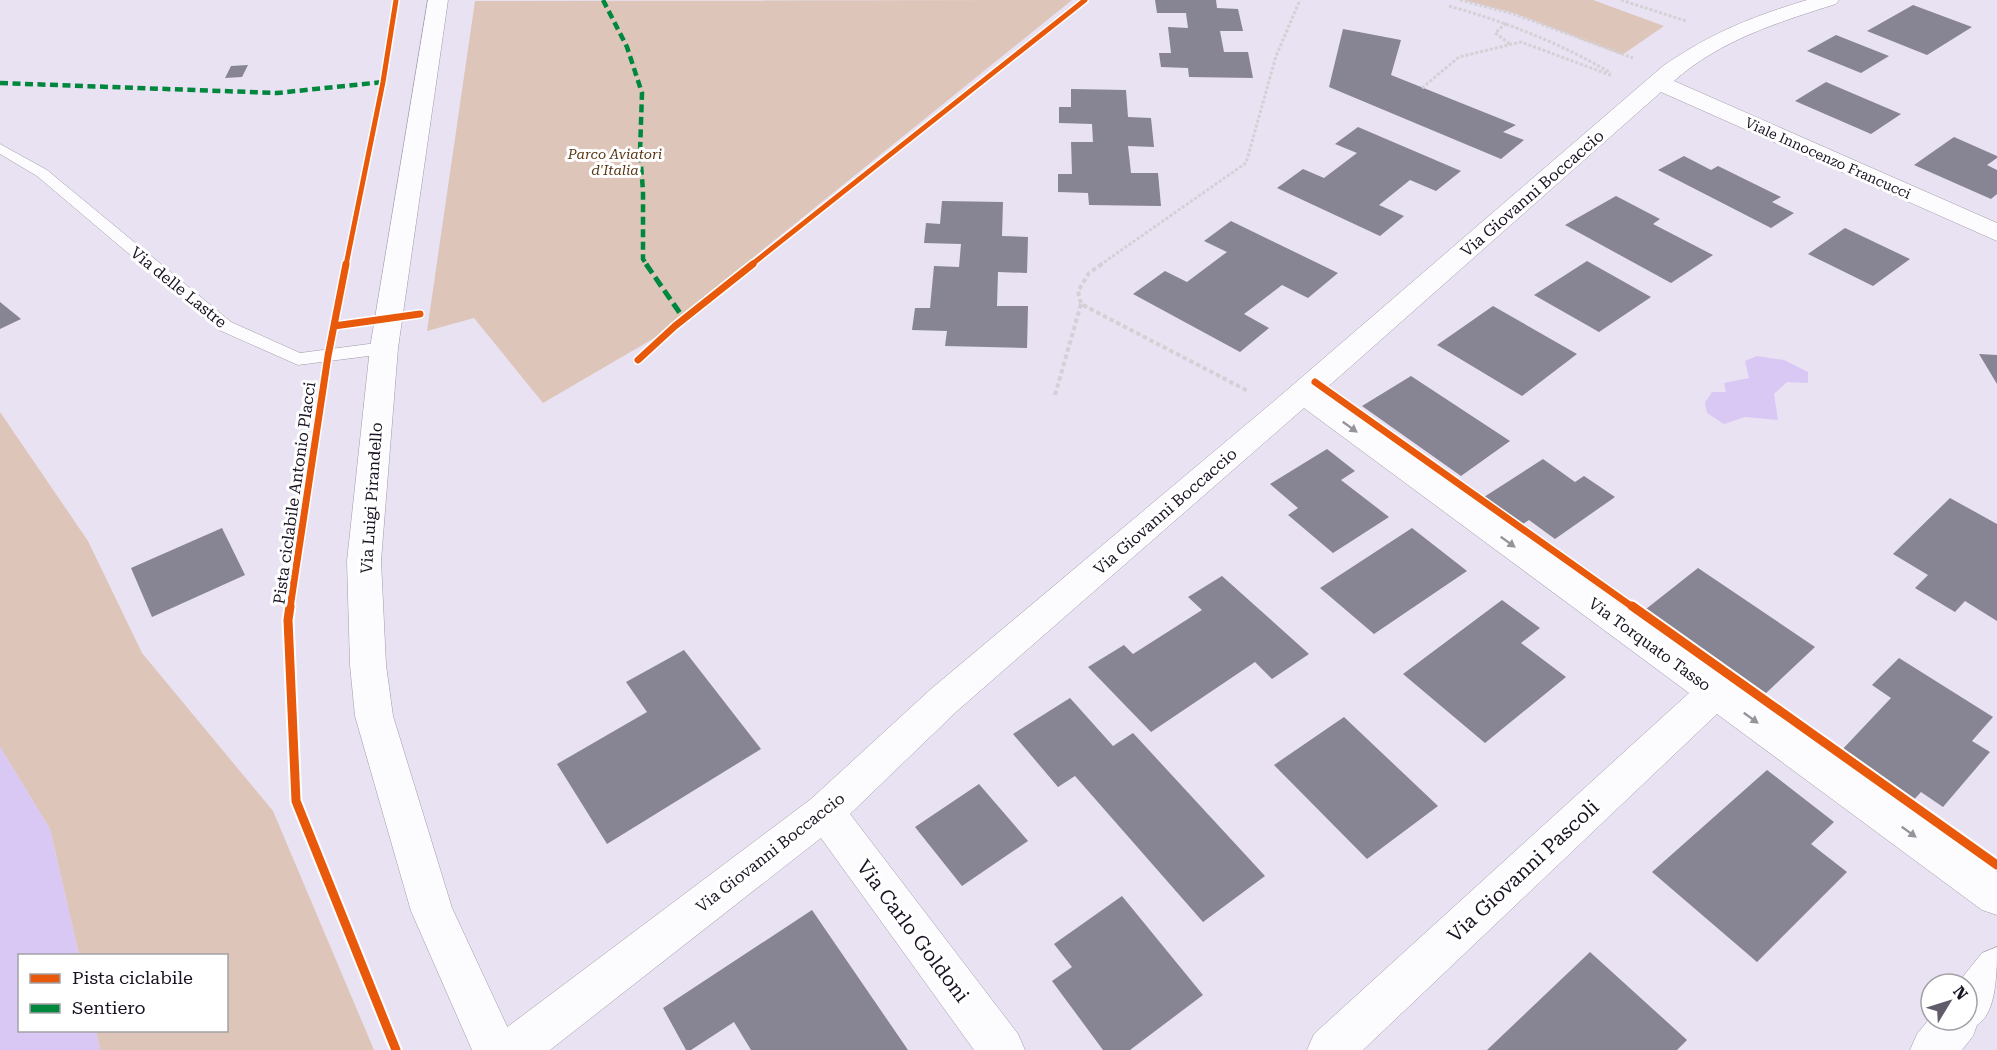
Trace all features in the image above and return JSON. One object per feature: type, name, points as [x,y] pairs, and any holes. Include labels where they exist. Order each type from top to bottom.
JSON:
[{"type":"street","name":"Via Luigi Pirandello","points":[[438,0],[384,348],[364,561],[368,665],[374,716],[432,911],[495,1050]]},
{"type":"street","name":"Via Giovanni Boccaccio","points":[[513,1050],[825,812],[944,700],[1303,393],[1671,71],[1707,46],[1762,20],[1829,0]]},
{"type":"street","name":"Viale Innocenzo Francucci","points":[[1660,83],[1997,233]]},
{"type":"street","name":"Via Torquato Tasso","points":[[1303,393],[1997,896]]},
{"type":"street","name":"Via Giovanni Pascoli","points":[[1330,1050],[1716,692]]},
{"type":"street","name":"Via Carlo Goldoni","points":[[825,812],[1002,1050]]},
{"type":"street","points":[[1979,991],[1997,968]]},
{"type":"street","points":[[1933,1050],[1947,1032]]},
{"type":"lane","name":"Via delle Lastre","points":[[0,148],[42,173],[225,326],[298,359],[384,348]]},
{"type":"path","points":[[1055,395],[1081,304],[1078,291],[1089,273],[1246,163],[1276,56],[1300,0]]},
{"type":"path","points":[[1460,0],[1514,14],[1637,60]]},
{"type":"path","points":[[1621,0],[1688,22]]},
{"type":"path","points":[[1422,88],[1459,57],[1521,42],[1620,78],[1594,62],[1532,33],[1449,6]]},
{"type":"path","points":[[1506,23],[1495,33],[1511,44]]},
{"type":"path","points":[[1081,304],[1257,396]]},
{"type":"green space","name":"Parco Aviatori d'Italia","points":[[1072,0],[672,323],[675,326],[543,403],[474,318],[427,331],[475,1]]},
{"type":"green space","points":[[1464,0],[1593,0],[1664,26],[1622,55],[1516,14]]},
{"type":"green space","points":[[0,412],[88,541],[142,653],[273,811],[374,1050],[100,1050],[96,1032],[228,1032],[228,954],[79,954],[50,829],[0,747]]},
{"type":"shaded area","points":[[1757,356],[1784,360],[1808,372],[1808,383],[1787,382],[1774,394],[1778,420],[1745,417],[1724,424],[1707,413],[1705,403],[1712,392],[1726,392],[1724,383],[1749,378],[1745,361]]},
{"type":"shaded area","points":[[0,747],[50,829],[79,954],[18,954],[18,1032],[96,1032],[100,1050],[0,1050]]},
{"type":"building","points":[[1155,0],[1216,0],[1217,8],[1238,9],[1243,31],[1220,31],[1224,52],[1248,52],[1253,78],[1189,77],[1188,68],[1161,67],[1159,53],[1171,53],[1168,27],[1188,28],[1186,13],[1157,13]]},
{"type":"building","points":[[1913,5],[1972,27],[1927,55],[1867,31]]},
{"type":"building","points":[[1343,29],[1401,40],[1391,75],[1516,125],[1503,132],[1524,140],[1501,159],[1329,87]]},
{"type":"building","points":[[1836,35],[1889,56],[1861,73],[1807,51]]},
{"type":"building","points":[[248,65],[242,77],[225,78],[231,66]]},
{"type":"building","points":[[1826,82],[1901,114],[1871,134],[1795,101]]},
{"type":"building","points":[[1071,89],[1126,90],[1128,117],[1151,118],[1154,147],[1128,146],[1131,173],[1158,173],[1161,206],[1089,205],[1088,193],[1058,192],[1058,174],[1072,174],[1071,142],[1093,142],[1092,124],[1059,123],[1059,107],[1071,107]]},
{"type":"building","points":[[1358,127],[1461,171],[1436,191],[1410,180],[1379,205],[1404,216],[1380,236],[1277,188],[1303,169],[1324,178],[1357,153],[1335,144]]},
{"type":"building","points":[[1954,137],[1997,156],[1987,165],[1997,170],[1997,194],[1991,199],[1914,165]]},
{"type":"building","points":[[1684,156],[1711,170],[1718,166],[1781,197],[1772,202],[1794,213],[1771,228],[1658,170]]},
{"type":"building","points":[[1616,196],[1660,219],[1653,224],[1713,255],[1671,283],[1565,225]]},
{"type":"building","points":[[942,201],[1003,202],[1002,236],[1028,237],[1027,273],[998,272],[997,306],[1028,306],[1027,348],[945,346],[947,331],[912,330],[915,308],[930,308],[934,266],[959,267],[961,244],[924,243],[926,223],[940,224]]},
{"type":"building","points":[[1231,221],[1338,273],[1308,298],[1282,285],[1244,314],[1269,328],[1240,352],[1133,294],[1165,271],[1187,282],[1227,252],[1204,241]]},
{"type":"building","points":[[1845,228],[1910,259],[1873,286],[1808,254]]},
{"type":"building","points":[[1587,261],[1651,297],[1599,332],[1534,295]]},
{"type":"building","points":[[0,302],[21,319],[0,329]]},
{"type":"building","points":[[1493,306],[1577,354],[1522,396],[1437,345]]},
{"type":"building","points":[[1979,354],[1997,355],[1997,384]]},
{"type":"building","points":[[1411,376],[1510,441],[1461,476],[1362,406]]},
{"type":"building","points":[[1327,449],[1355,471],[1341,480],[1389,517],[1333,553],[1288,515],[1298,508],[1270,484]]},
{"type":"building","points":[[1543,459],[1575,482],[1584,476],[1615,497],[1555,539],[1529,520],[1521,525],[1484,497]]},
{"type":"building","points":[[1950,498],[1997,524],[1997,621],[1965,601],[1955,612],[1915,588],[1928,575],[1893,554]]},
{"type":"building","points":[[222,528],[245,575],[152,617],[131,568]]},
{"type":"building","points":[[1412,528],[1467,571],[1374,634],[1320,588]]},
{"type":"building","points":[[1698,568],[1815,647],[1765,694],[1646,609]]},
{"type":"building","points":[[1222,576],[1309,654],[1272,679],[1255,662],[1151,732],[1088,667],[1124,645],[1133,654],[1202,610],[1188,597]]},
{"type":"building","points":[[1502,600],[1540,628],[1521,643],[1566,677],[1485,743],[1403,674]]},
{"type":"building","points":[[684,650],[761,749],[607,844],[557,764],[647,712],[626,682]]},
{"type":"building","points":[[1899,658],[1993,717],[1972,741],[1990,752],[1943,807],[1921,792],[1911,803],[1839,753],[1891,698],[1872,685]]},
{"type":"building","points":[[1070,698],[1113,746],[1133,733],[1265,876],[1203,922],[1075,776],[1058,787],[1013,734]]},
{"type":"building","points":[[1344,717],[1438,806],[1367,859],[1274,765]]},
{"type":"building","points":[[1767,770],[1834,822],[1811,844],[1847,872],[1757,962],[1652,872]]},
{"type":"building","points":[[979,784],[1028,841],[962,886],[915,827]]},
{"type":"building","points":[[1122,896],[1203,995],[1130,1050],[1103,1050],[1052,981],[1072,967],[1054,944]]},
{"type":"building","points":[[812,910],[908,1050],[751,1050],[734,1022],[691,1050],[686,1050],[663,1008]]},
{"type":"building","points":[[1590,952],[1687,1040],[1677,1050],[1487,1050]]},
{"type":"marked path","points":[[603,0],[627,47],[642,93],[640,152],[643,191],[643,259],[684,319]]},
{"type":"marked path","points":[[0,83],[277,93],[383,82]]},
{"type":"cycle path","name":"Pista ciclabile Antonio Placci","points":[[396,0],[383,82],[328,356],[288,620],[296,801],[396,1050]]},
{"type":"cycle path","points":[[638,360],[675,326],[1085,0]]},
{"type":"cycle path","points":[[334,326],[420,314]]},
{"type":"cycle path","points":[[1315,382],[1997,865]]}]
